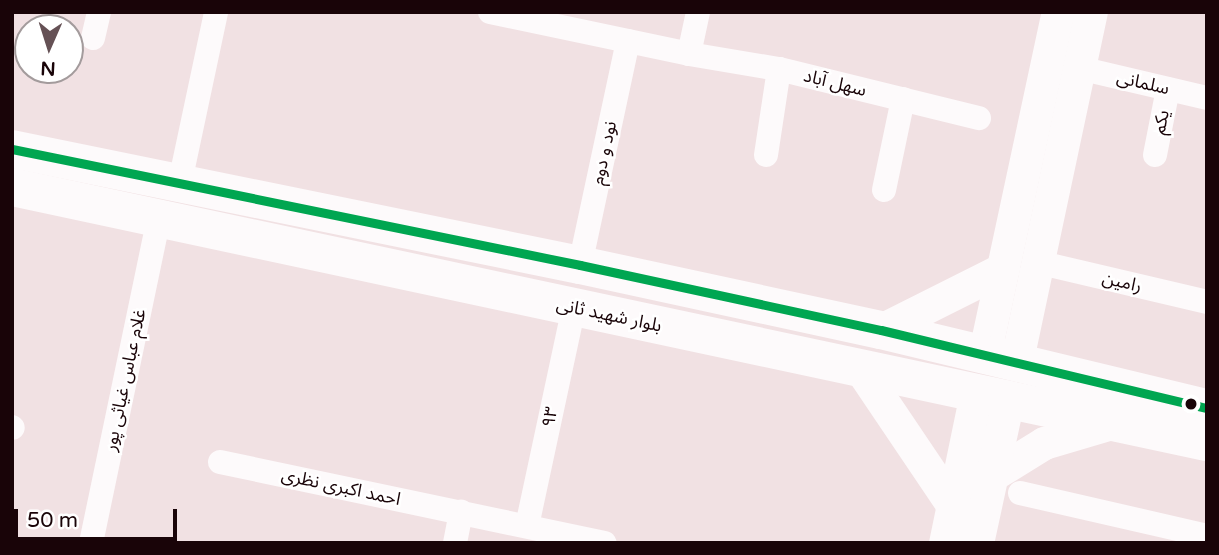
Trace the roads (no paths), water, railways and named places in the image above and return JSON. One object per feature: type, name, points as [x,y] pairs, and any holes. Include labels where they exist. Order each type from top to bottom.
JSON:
[{"type":"main road","points":[[977,543],[992,475],[1003,269],[1058,12]]},
{"type":"main road","points":[[945,543],[953,506],[1037,262],[1091,12]]},
{"type":"main road","name":"بلوار شهید ثانی","points":[[12,149],[580,265],[881,330],[996,378],[1115,422],[1207,442]]},
{"type":"main road","points":[[159,218],[180,182]]},
{"type":"main road","name":"بلوار شهید ثانی","points":[[12,187],[860,368],[996,378],[1145,394],[1207,408]]},
{"type":"main road","points":[[881,330],[1003,269]]},
{"type":"main road","points":[[860,368],[953,506]]},
{"type":"main road","points":[[1145,394],[1207,398]]},
{"type":"main road","points":[[992,475],[1044,443],[1115,422]]},
{"type":"street","points":[[93,38],[99,12]]},
{"type":"street","points":[[180,182],[216,12]]},
{"type":"street","name":"سهل آباد","points":[[490,12],[566,20],[628,41],[779,69],[979,118]]},
{"type":"street","points":[[689,54],[696,13]]},
{"type":"street","name":"نود و دوم","points":[[580,265],[628,41]]},
{"type":"street","name":"سلمانی","points":[[1079,68],[1207,98]]},
{"type":"street","points":[[766,155],[779,69]]},
{"type":"street","name":"یکم","points":[[1155,155],[1168,89]]},
{"type":"street","points":[[884,190],[903,99]]},
{"type":"street","name":"غلام عباس غیاثی ‌پور","points":[[92,543],[159,218]]},
{"type":"street","name":"رامین","points":[[1037,262],[1207,302]]},
{"type":"street","name":"۹۳","points":[[527,526],[574,307]]},
{"type":"street","name":"احمد اکبری نظری","points":[[220,462],[601,542]]},
{"type":"street","points":[[1020,493],[1207,536]]},
{"type":"street","points":[[455,543],[461,512]]}]
